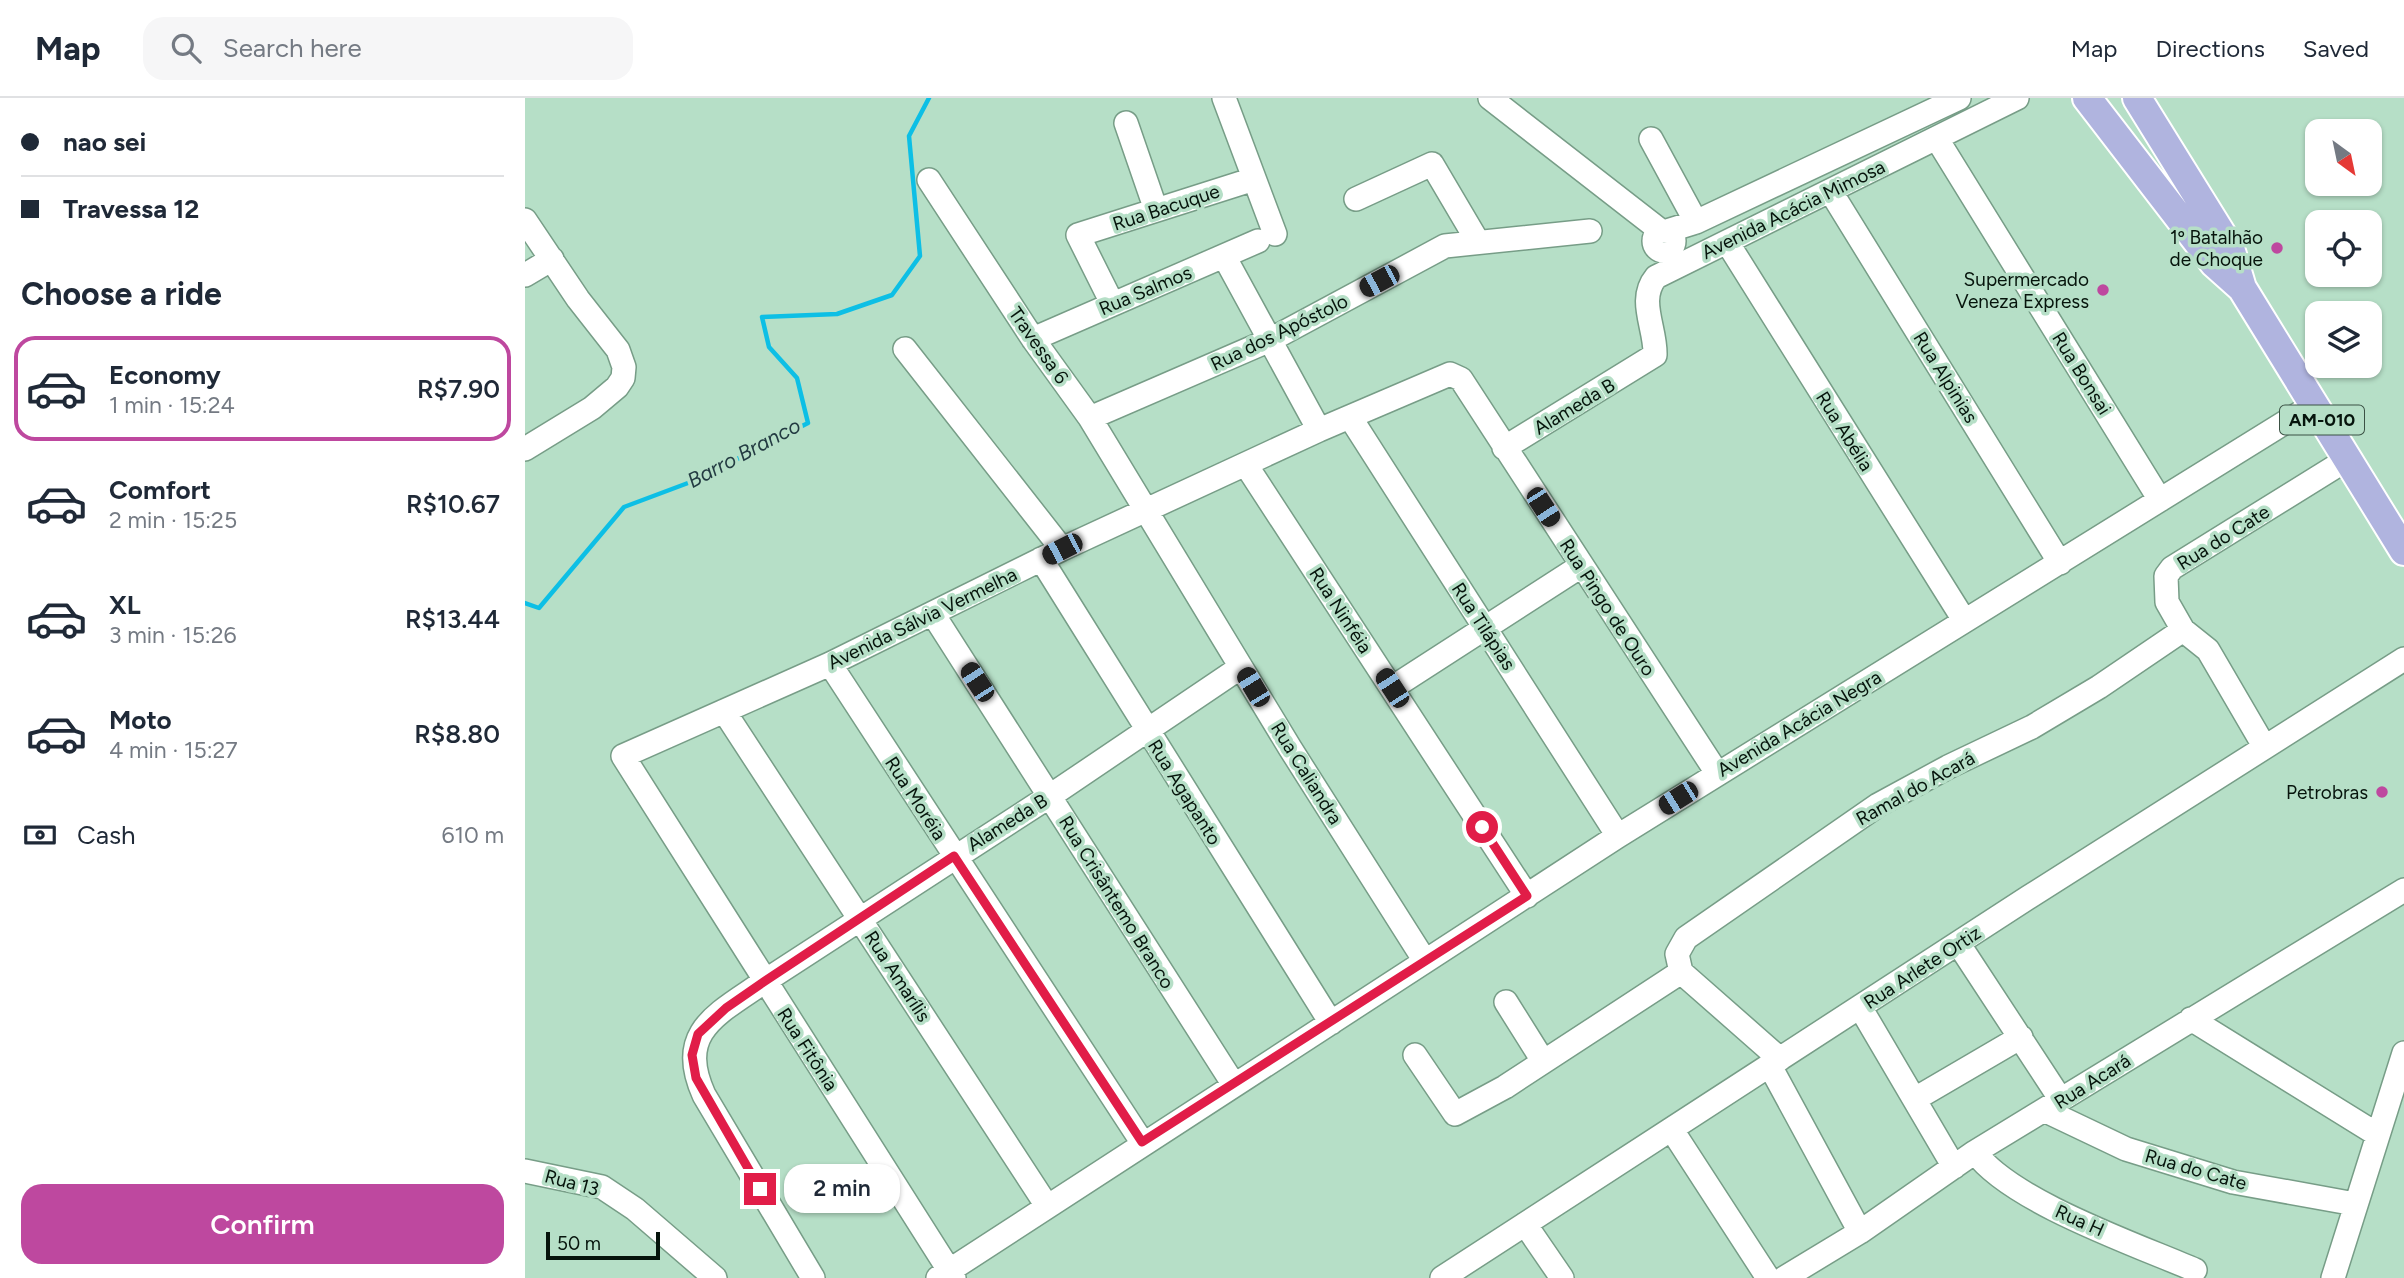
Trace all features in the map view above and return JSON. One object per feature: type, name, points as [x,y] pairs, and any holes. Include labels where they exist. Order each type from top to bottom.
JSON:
[{"type":"main road","name":"AM-010","points":[[2087,98],[2214,263],[2242,288]]},
{"type":"main road","name":"AM-010","points":[[2137,98],[2230,248],[2242,288],[2404,551]]},
{"type":"street","points":[[1224,98],[1254,179]]},
{"type":"street","points":[[1490,98],[1664,231],[1696,222],[1959,98]]},
{"type":"street","name":"Avenida Acácia Mimosa","points":[[1644,365],[1655,355],[1655,341],[1646,300],[1649,286],[1669,269],[1831,192],[2017,98]]},
{"type":"street","points":[[1126,123],[1156,210]]},
{"type":"street","points":[[1651,139],[1696,222]]},
{"type":"street","name":"Rua Bonsai","points":[[1937,139],[2160,500]]},
{"type":"street","points":[[1356,199],[1432,164],[1478,242]]},
{"type":"street","name":"Rua Bacuque","points":[[1112,303],[1078,235],[1254,179]]},
{"type":"street","name":"Rua Salmos","points":[[1033,339],[1266,238],[1254,179]]},
{"type":"street","name":"Travessa 6","points":[[929,180],[1033,339],[1090,418],[1147,512]]},
{"type":"street","name":"Rua Alpinias","points":[[1831,192],[2060,563]]},
{"type":"street","points":[[525,220],[577,299],[618,349],[624,368],[623,377],[617,387],[592,408],[525,449]]},
{"type":"street","name":"Rua dos Apóstolo","points":[[1090,418],[1270,340],[1445,246],[1590,231]]},
{"type":"street","name":"Rua Abélia","points":[[1727,242],[1964,620]]},
{"type":"street","points":[[1224,256],[1319,430]]},
{"type":"street","points":[[525,275],[552,259]]},
{"type":"street","points":[[905,349],[1062,549]]},
{"type":"street","name":"Alameda B","points":[[1504,448],[1644,365]]},
{"type":"street","name":"Avenida Sálvia Vermelha","points":[[623,756],[830,664],[1041,559],[1319,430],[1450,374]]},
{"type":"street","name":"Rua Pingo de Ouro","points":[[1450,374],[1461,379],[1717,773]]},
{"type":"street","name":"Avenida Acácia Negra","points":[[947,1275],[1142,1142],[1331,1023],[1618,836],[2313,405]]},
{"type":"street","name":"Rua Tilápias","points":[[1350,417],[1618,836]]},
{"type":"street","name":"Rua do Cate","points":[[2263,746],[2208,650],[2183,630],[2165,594],[2166,576],[2172,568],[2346,460]]},
{"type":"street","name":"Rua Ninféia","points":[[1246,465],[1527,896]]},
{"type":"street","name":"Rua Caliandra","points":[[1147,512],[1425,961]]},
{"type":"street","name":"Rua Agapanto","points":[[1041,559],[1331,1023]]},
{"type":"street","points":[[1392,688],[1581,566]]},
{"type":"street","name":"Rua Crisântemo Branco","points":[[933,614],[1234,1085]]},
{"type":"street","name":"Ramal do Acará","points":[[1681,972],[1677,954],[1686,938],[1842,830],[1903,790],[2032,727],[2099,687],[2183,630]]},
{"type":"street","name":"Rua Arlete Ortiz","points":[[1442,1278],[2263,746],[2404,659]]},
{"type":"street","name":"Rua Moréia","points":[[830,664],[1142,1142]]},
{"type":"street","name":"Alameda B","points":[[813,1278],[703,1095],[693,1065],[695,1043],[704,1027],[765,981],[859,917],[1050,796],[1241,667]]},
{"type":"street","name":"Rua Amarílis","points":[[725,710],[1047,1206]]},
{"type":"street","name":"Rua Fitônia","points":[[623,756],[947,1275]]},
{"type":"street","name":"Rua Acará","points":[[1784,1278],[1860,1232],[1975,1152],[2404,890]]},
{"type":"street","points":[[1958,943],[2021,1037],[2053,1105]]},
{"type":"street","points":[[1415,1055],[1455,1114],[1468,1110],[1681,972],[1775,1062],[1860,1232]]},
{"type":"street","points":[[1506,1002],[1543,1061]]},
{"type":"street","points":[[1860,1007],[1954,1167]]},
{"type":"street","points":[[2191,1019],[2378,1135]]},
{"type":"street","points":[[1915,1099],[2021,1037]]},
{"type":"street","points":[[2333,1278],[2404,1053]]},
{"type":"street","name":"Rua do Cate","points":[[2053,1105],[2126,1149],[2233,1182],[2355,1204]]},
{"type":"street","points":[[1672,1130],[1768,1278]]},
{"type":"street","name":"Rua H","points":[[1975,1152],[1990,1168],[2033,1199],[2195,1270]]},
{"type":"street","name":"Rua 13","points":[[525,1171],[602,1187],[635,1209],[715,1278]]},
{"type":"street","points":[[1525,1224],[1562,1278]]},
{"type":"waterway","name":"Barro Branco","points":[[525,603],[539,608],[624,507],[696,480],[808,423],[797,378],[769,347],[762,317],[837,314],[892,295],[920,256],[909,136],[929,98]]},
{"type":"place","name":"1º Batalhão de Choque","points":[[2277,248]]},
{"type":"place","name":"Supermercado Veneza Express","points":[[2103,290]]},
{"type":"place","name":"Petrobras","points":[[2382,792]]},
{"type":"route","points":[[760,1189],[703,1095],[696,1078],[692,1055],[698,1034],[726,1008],[954,856],[1142,1142],[1527,896],[1482,827]]}]
